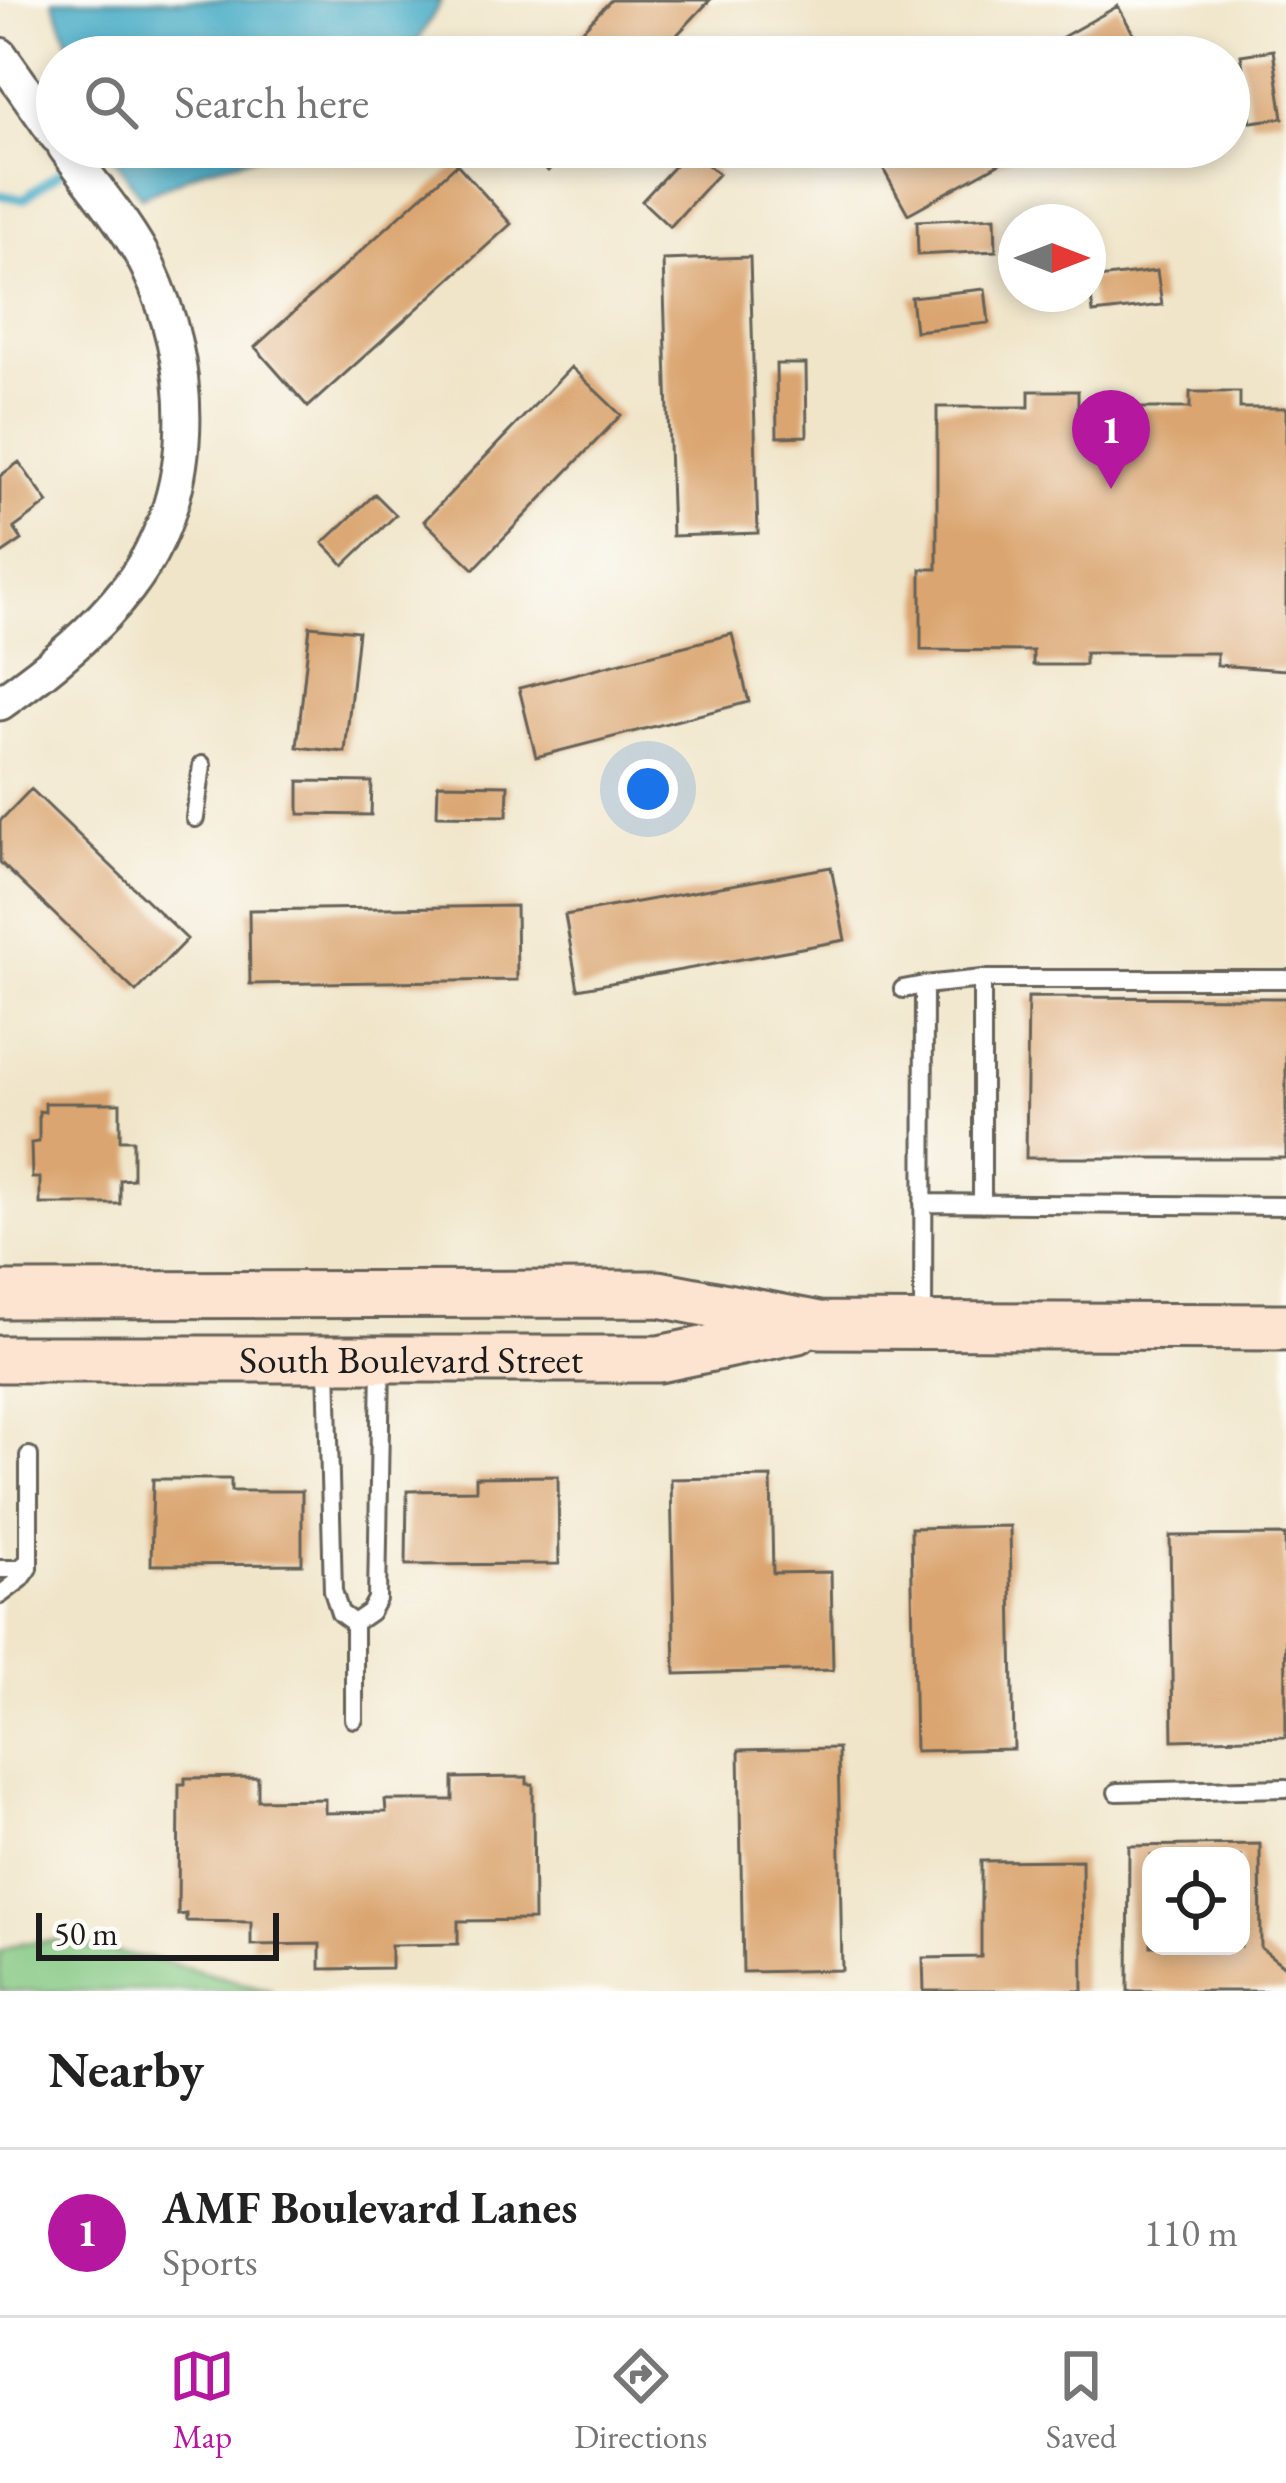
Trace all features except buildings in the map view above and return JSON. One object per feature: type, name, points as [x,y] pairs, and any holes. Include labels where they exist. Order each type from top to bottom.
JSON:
[{"type":"main road","name":"South Boulevard Street","points":[[0,1295],[658,1294],[820,1325],[1286,1327]]},
{"type":"main road","name":"South Boulevard Street","points":[[0,1359],[658,1359],[820,1325]]},
{"type":"street","points":[[5,63],[36,107]]},
{"type":"street","points":[[0,704],[100,620],[140,571],[162,525],[182,458],[184,382],[172,326],[147,263],[80,168]]},
{"type":"lane","points":[[195,818],[202,765]]},
{"type":"lane","points":[[903,989],[982,979],[1286,979]]},
{"type":"lane","points":[[982,979],[982,1204]]},
{"type":"lane","points":[[923,1326],[924,985]]},
{"type":"lane","points":[[923,1203],[1286,1206]]},
{"type":"lane","points":[[327,1359],[333,1591],[340,1613],[354,1623]]},
{"type":"lane","points":[[354,1623],[370,1612],[377,1599],[381,1359]]},
{"type":"lane","points":[[0,1590],[21,1579],[29,1561],[28,1456]]},
{"type":"lane","points":[[0,1569],[19,1569],[29,1561]]},
{"type":"lane","points":[[354,1623],[354,1719]]},
{"type":"lane","points":[[1117,1792],[1286,1788]]},
{"type":"green space","points":[[56,1941],[166,1962],[272,1991],[0,1991],[0,1951],[21,1943]]},
{"type":"water","points":[[53,0],[442,0],[421,36],[66,36]]},
{"type":"water","points":[[121,168],[207,168],[141,197]]},
{"type":"waterway","points":[[0,195],[23,199],[66,168]]},
{"type":"place","name":"AMF Boulevard Lanes","points":[[1111,489]]}]
